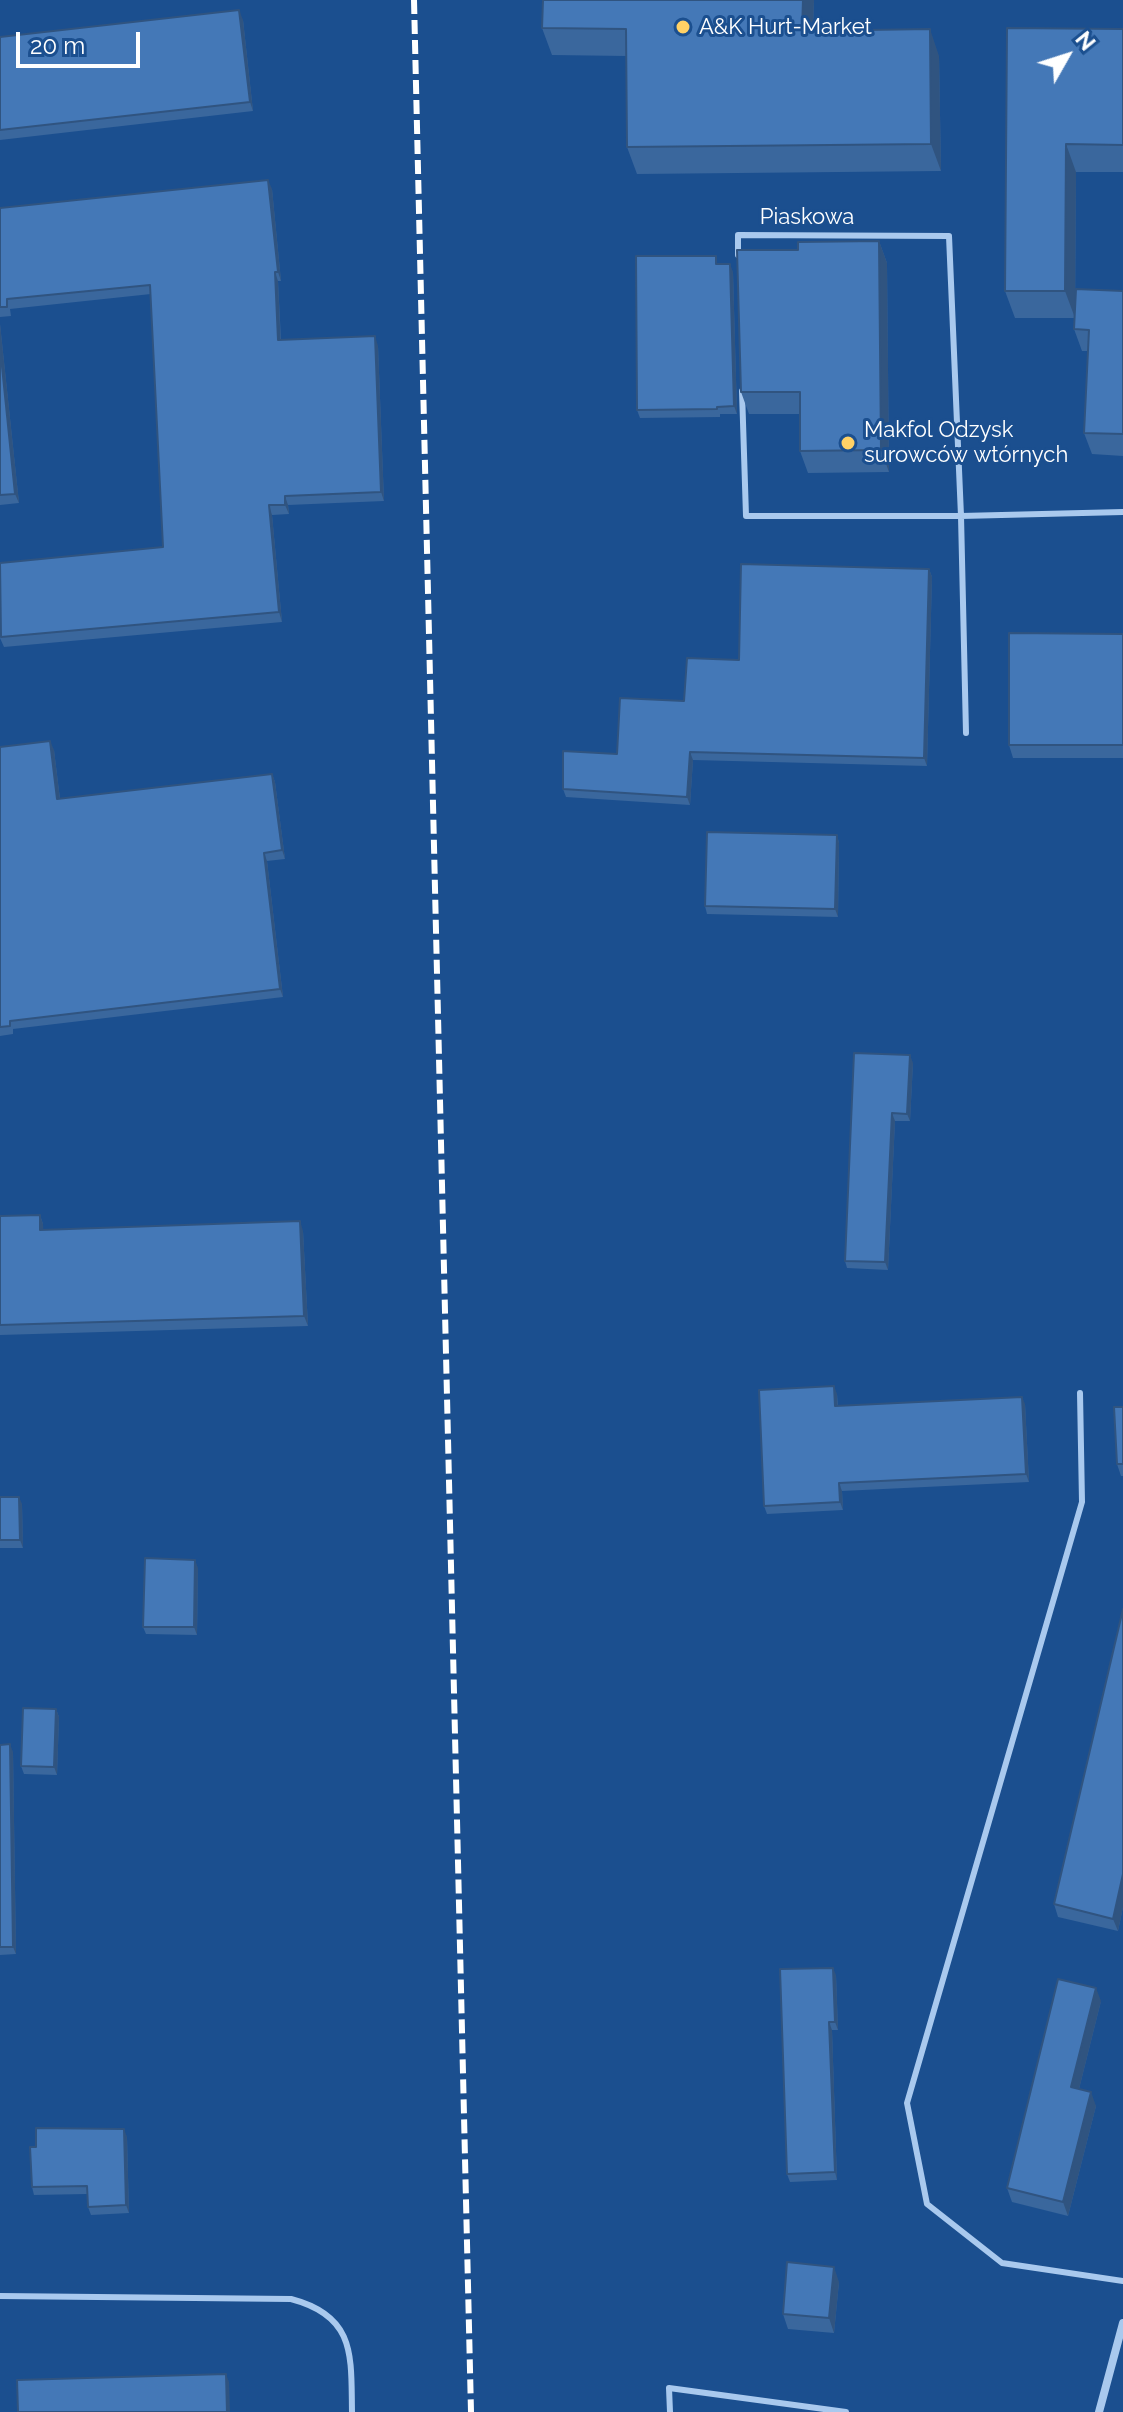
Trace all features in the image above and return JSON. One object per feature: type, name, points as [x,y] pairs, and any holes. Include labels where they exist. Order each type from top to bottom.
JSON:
[{"type":"street","points":[[1099,2412],[1123,2323]]},
{"type":"lane","name":"Piaskowa","points":[[739,266],[738,235],[949,236],[961,516],[966,733]]},
{"type":"lane","points":[[742,375],[746,516],[1123,512]]},
{"type":"lane","points":[[1080,1393],[1082,1502],[907,2103],[927,2204],[1002,2263],[1123,2281]]},
{"type":"lane","points":[[0,2296],[291,2299],[314,2305],[332,2319],[345,2338],[351,2357],[352,2412]]},
{"type":"lane","points":[[670,2412],[669,2388],[846,2412]]},
{"type":"building","points":[[543,0],[803,0],[802,31],[930,29],[931,144],[627,147],[626,29],[542,28]]},
{"type":"building","points":[[239,10],[250,102],[0,130],[0,37]]},
{"type":"building","points":[[1007,28],[1123,29],[1123,145],[1066,144],[1065,291],[1005,291]]},
{"type":"building","points":[[268,180],[278,272],[275,272],[278,340],[375,336],[381,492],[285,496],[285,505],[269,505],[279,612],[1,637],[0,563],[163,547],[150,285],[7,299],[7,307],[0,307],[0,208]]},
{"type":"building","points":[[879,241],[881,450],[800,451],[800,392],[741,392],[737,250],[798,250],[798,242]]},
{"type":"building","points":[[636,256],[716,256],[716,264],[730,264],[734,406],[637,410]]},
{"type":"building","points":[[1076,289],[1123,291],[1123,434],[1084,433],[1089,330],[1074,329]]},
{"type":"building","points":[[0,347],[15,494],[0,495]]},
{"type":"building","points":[[741,564],[929,569],[924,758],[690,752],[687,797],[563,789],[563,751],[617,754],[620,698],[684,701],[687,658],[739,660]]},
{"type":"building","points":[[1009,633],[1123,634],[1123,745],[1009,745]]},
{"type":"building","points":[[50,741],[57,799],[272,774],[282,850],[264,853],[280,989],[10,1021],[10,1026],[0,1027],[0,747]]},
{"type":"building","points":[[707,832],[837,835],[835,909],[705,906]]},
{"type":"building","points":[[854,1053],[910,1055],[907,1114],[892,1113],[885,1262],[845,1261]]},
{"type":"building","points":[[40,1215],[40,1230],[300,1221],[304,1316],[0,1325],[0,1216]]},
{"type":"building","points":[[834,1386],[835,1406],[1022,1397],[1026,1474],[839,1483],[840,1502],[764,1506],[759,1390]]},
{"type":"building","points":[[1114,1407],[1123,1407],[1123,1464],[1117,1464]]},
{"type":"building","points":[[0,1497],[19,1497],[20,1540],[0,1540]]},
{"type":"building","points":[[145,1558],[195,1560],[194,1627],[143,1627]]},
{"type":"building","points":[[1123,1609],[1123,1874],[1113,1919],[1054,1904]]},
{"type":"building","points":[[23,1708],[56,1709],[54,1767],[21,1766]]},
{"type":"building","points":[[10,1744],[13,1947],[0,1947],[0,1745]]},
{"type":"building","points":[[833,1968],[835,2022],[829,2022],[835,2172],[787,2174],[780,1969]]},
{"type":"building","points":[[1058,1979],[1096,1988],[1071,2087],[1091,2092],[1063,2202],[1007,2188]]},
{"type":"building","points":[[36,2128],[124,2129],[126,2205],[88,2207],[87,2186],[32,2187],[30,2147],[36,2147]]},
{"type":"building","points":[[787,2262],[834,2267],[829,2318],[783,2314]]},
{"type":"building","points":[[226,2374],[227,2412],[18,2412],[17,2380]]},
{"type":"railway","points":[[414,0],[471,2412]]},
{"type":"place","name":"A&K Hurt-Market","points":[[683,27]]},
{"type":"place","name":"Makfol Odzysk surowców wtórnych","points":[[848,443]]}]
